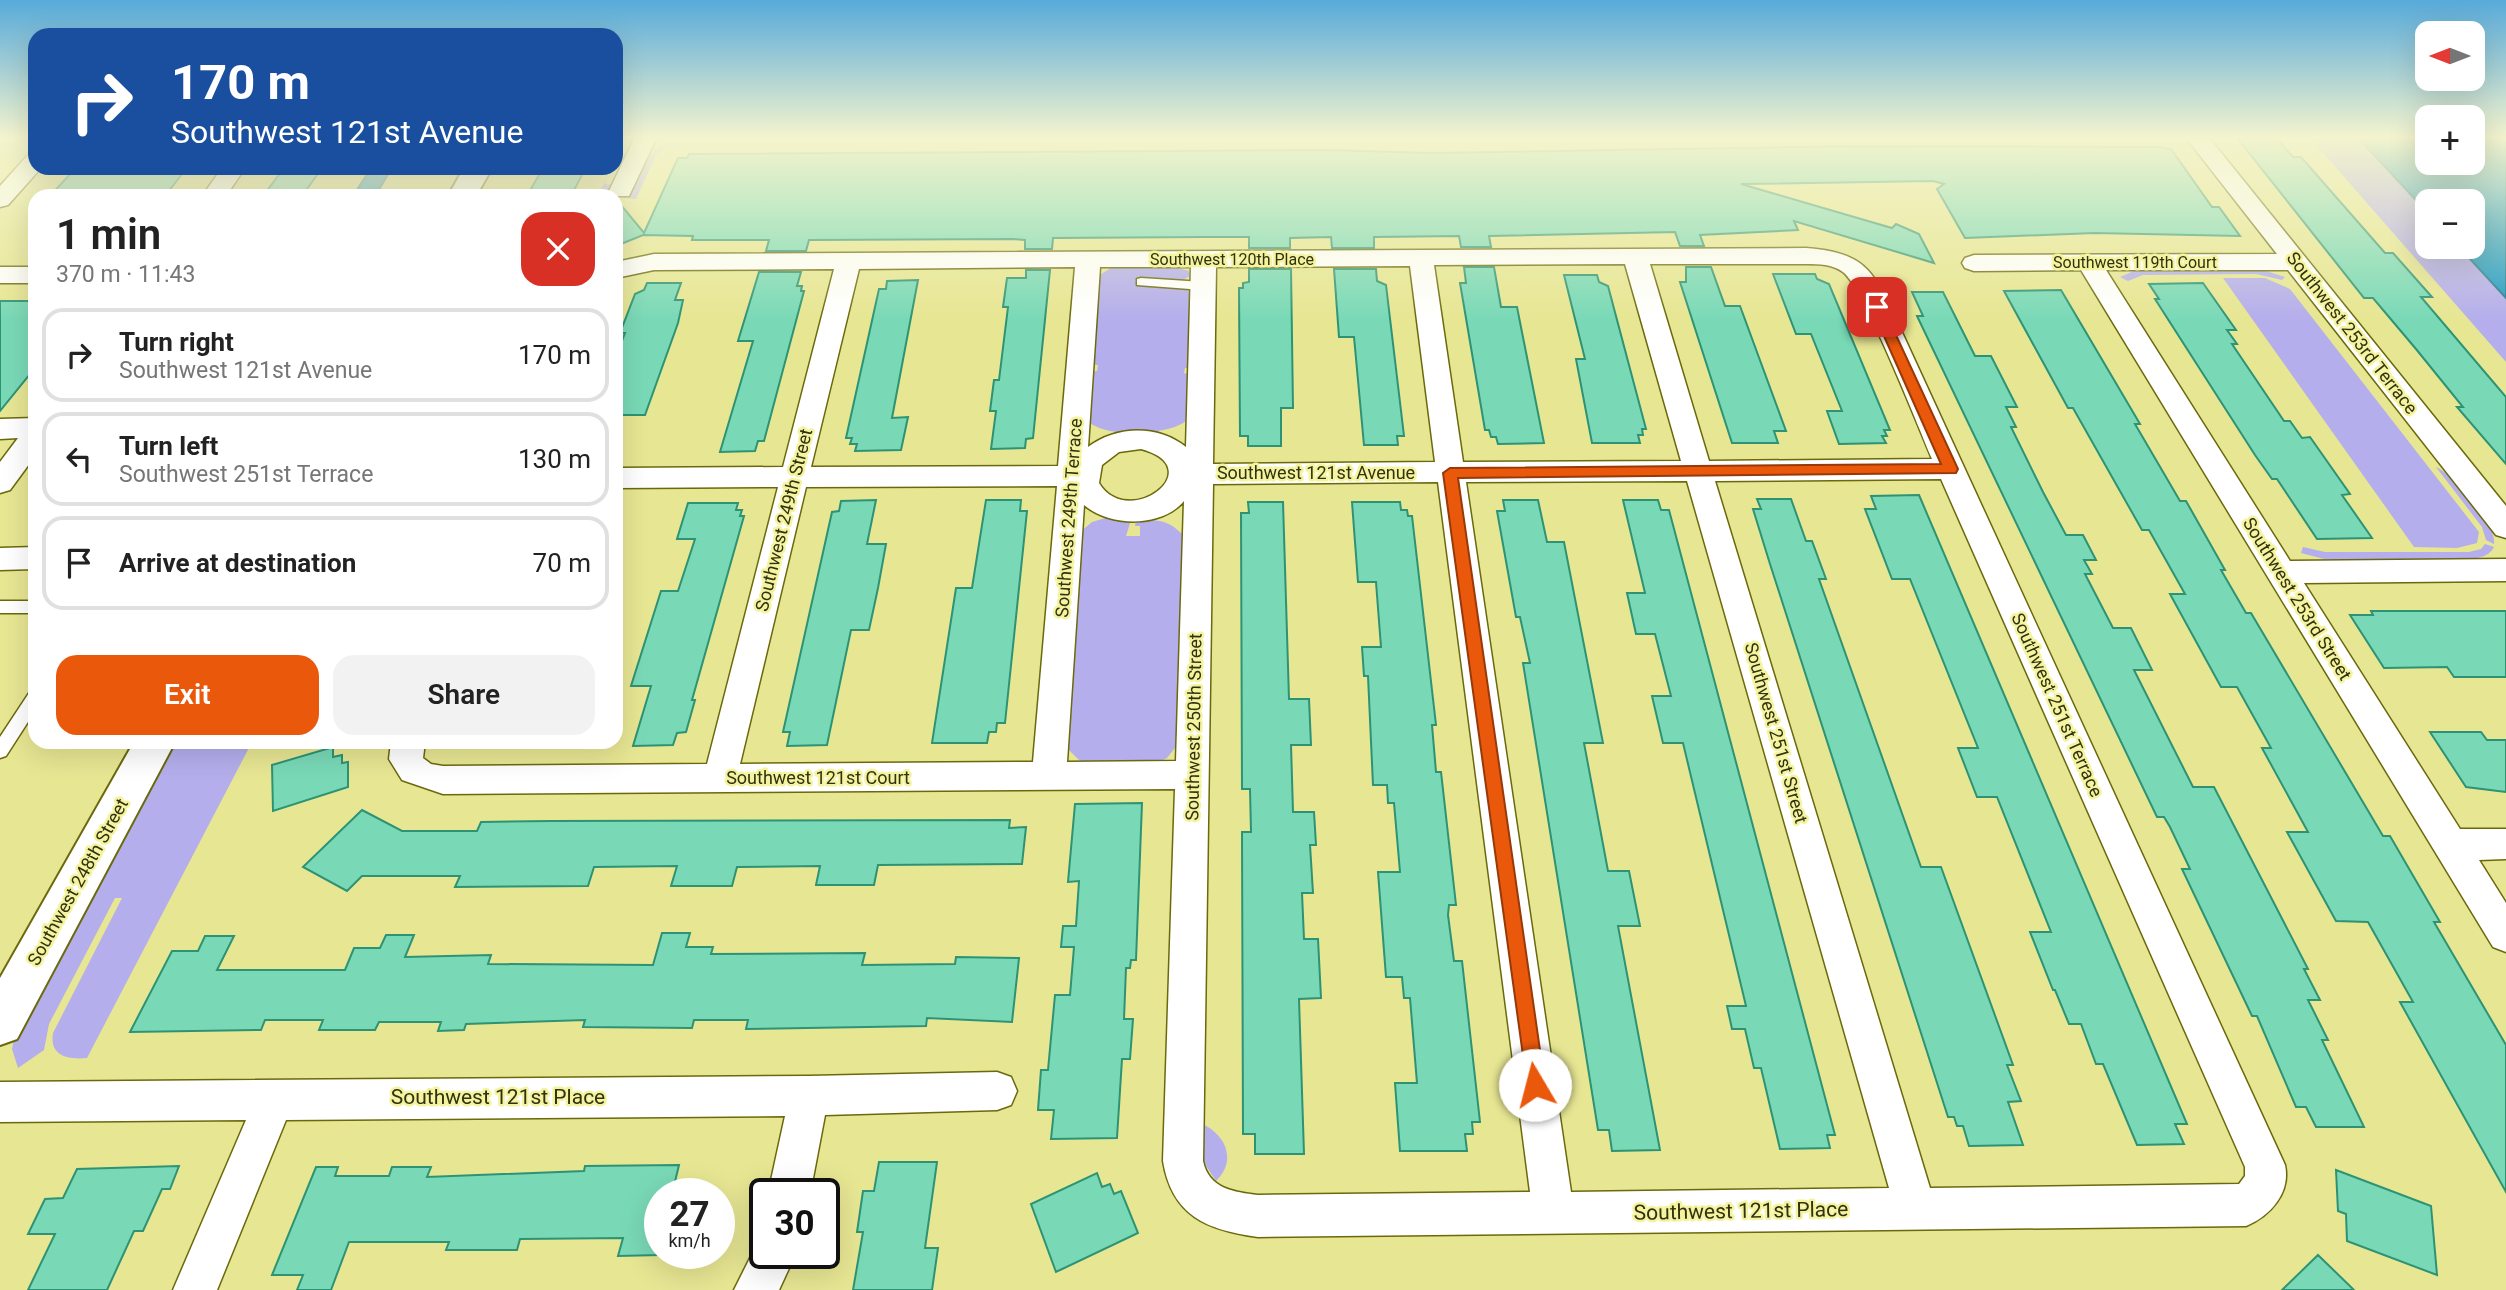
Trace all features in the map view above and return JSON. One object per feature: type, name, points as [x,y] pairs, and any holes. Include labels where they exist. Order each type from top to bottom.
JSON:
[{"type":"street","name":"Southwest 253rd Terrace","points":[[2245,199],[2506,527]]},
{"type":"street","name":"Southwest 251st Street","points":[[1635,257],[1915,1208]]},
{"type":"street","name":"Southwest 120th Place","points":[[623,268],[654,262],[1088,260],[1204,273],[1420,258],[1837,258]]},
{"type":"street","points":[[1420,258],[1553,1212]]},
{"type":"street","name":"Southwest 251st Terrace","points":[[1837,258],[1853,265],[1863,276],[2265,1165]]},
{"type":"street","name":"Southwest 249th Terrace","points":[[1049,776],[1078,476],[1088,260]]},
{"type":"street","name":"Southwest 249th Street","points":[[720,778],[848,262]]},
{"type":"street","name":"Southwest 253rd Street","points":[[2089,262],[2506,935]]},
{"type":"street","name":"Southwest 119th Court","points":[[1974,263],[2295,262]]},
{"type":"street","name":"Southwest 250th Street","points":[[1193,1193],[1186,1180],[1183,1161],[1193,775],[1192,474],[1204,273]]},
{"type":"street","points":[[0,275],[28,275]]},
{"type":"street","points":[[0,429],[28,428]]},
{"type":"street","points":[[1142,439],[1170,447],[1192,474],[1176,495],[1164,503],[1135,511],[1115,509],[1098,501],[1078,476],[1102,449],[1121,441],[1142,439]]},
{"type":"street","points":[[0,482],[28,445]]},
{"type":"street","name":"Southwest 121st Avenue","points":[[1192,474],[1951,469]]},
{"type":"street","points":[[623,478],[1078,476]]},
{"type":"street","points":[[0,559],[28,558]]},
{"type":"street","points":[[2280,572],[2506,570]]},
{"type":"street","name":"Southwest 248th Street","points":[[0,1023],[151,749]]},
{"type":"street","name":"Southwest 121st Court","points":[[406,749],[404,758],[410,769],[428,779],[443,780],[1193,775]]},
{"type":"street","points":[[2450,845],[2506,844]]},
{"type":"street","name":"Southwest 121st Place","points":[[0,1102],[808,1096],[997,1091]]},
{"type":"street","points":[[792,1178],[808,1096]]},
{"type":"street","points":[[195,1290],[275,1098]]},
{"type":"street","name":"Southwest 121st Place","points":[[1193,1193],[1212,1206],[1258,1216],[2246,1205],[2265,1184],[2265,1165]]},
{"type":"street","points":[[756,1290],[767,1269]]},
{"type":"lane","points":[[1141,282],[1204,273]]},
{"type":"lane","points":[[0,607],[28,607]]},
{"type":"lane","points":[[0,751],[28,709]]},
{"type":"shaded area","points":[[2364,199],[2415,199],[2415,258]]},
{"type":"shaded area","points":[[2416,259],[2470,259],[2506,298],[2506,362]]},
{"type":"shaded area","points":[[1114,266],[1170,266],[1189,271],[1190,276],[1181,281],[1139,278],[1139,285],[1186,289],[1192,293],[1191,368],[1185,368],[1184,373],[1191,375],[1187,420],[1178,425],[1152,432],[1120,432],[1106,430],[1086,419],[1089,372],[1097,371],[1098,365],[1090,365],[1098,276]]},
{"type":"shaded area","points":[[2260,269],[2285,277],[2282,280],[2256,274],[2143,275],[2128,281],[2120,277],[2136,270]]},
{"type":"shaded area","points":[[2223,278],[2265,278],[2290,289],[2479,532],[2477,543],[2457,548],[2414,547]]},
{"type":"shaded area","points":[[2436,467],[2473,501],[2489,525],[2494,544],[2486,540],[2482,527]]},
{"type":"shaded area","points":[[1109,517],[1131,520],[1126,536],[1140,536],[1140,526],[1135,526],[1136,520],[1144,520],[1168,523],[1184,536],[1178,744],[1167,758],[1159,762],[1081,762],[1067,748],[1080,532],[1092,522]]},
{"type":"shaded area","points":[[2485,544],[2494,547],[2489,553],[2482,557],[2466,559],[2324,559],[2301,553],[2303,547],[2325,552],[2469,552],[2481,549]]},
{"type":"shaded area","points":[[170,749],[248,749],[87,1058],[61,1055],[54,1047],[53,1033],[122,898],[115,898],[49,1024],[44,1050],[18,1068],[12,1049],[15,1035]]},
{"type":"shaded area","points":[[1200,1123],[1216,1133],[1226,1148],[1226,1164],[1216,1181],[1201,1158]]},
{"type":"water","points":[[2485,199],[2506,199],[2506,298],[2470,259],[2485,259]]},
{"type":"building","points":[[659,199],[1793,199],[1892,228],[1896,224],[1919,234],[1934,263],[1794,221],[1798,230],[1700,235],[1704,246],[1680,246],[1675,232],[1489,236],[1491,247],[1461,247],[1459,236],[1374,237],[1374,248],[1332,248],[1331,237],[1290,238],[1290,248],[1249,248],[1249,237],[1203,237],[1053,238],[1052,249],[1025,249],[1025,240],[1013,239],[809,240],[806,251],[766,251],[769,240],[692,240],[693,236],[643,235],[623,243],[623,208],[644,233]]},
{"type":"building","points":[[1943,199],[2206,199],[2212,207],[2219,207],[2240,236],[2094,233],[1965,238]]},
{"type":"building","points":[[2286,199],[2338,199],[2385,253],[2393,253],[2432,297],[2421,297],[2506,397],[2506,464],[2457,407],[2463,407],[2373,298],[2364,298]]},
{"type":"building","points":[[1464,267],[1494,267],[1501,307],[1517,307],[1544,443],[1498,444],[1496,437],[1491,437],[1489,430],[1485,430],[1460,283],[1466,283]]},
{"type":"building","points":[[1686,267],[1711,267],[1725,306],[1740,306],[1786,431],[1774,431],[1778,443],[1732,443],[1680,282],[1686,282]]},
{"type":"building","points":[[1249,269],[1291,269],[1293,408],[1281,408],[1281,446],[1248,446],[1248,436],[1240,436],[1239,288],[1243,288],[1243,283],[1249,282]]},
{"type":"building","points":[[1334,269],[1376,269],[1377,281],[1386,285],[1404,436],[1397,436],[1398,445],[1364,445],[1354,337],[1339,337]]},
{"type":"building","points":[[1026,270],[1050,270],[1033,438],[1026,439],[1025,448],[991,449],[996,411],[990,411],[994,380],[999,380],[1008,307],[1003,307],[1007,278],[1026,278]]},
{"type":"building","points":[[759,272],[801,272],[797,286],[802,286],[801,291],[804,291],[764,441],[758,441],[755,451],[720,452],[753,341],[738,341]]},
{"type":"building","points":[[1773,274],[1815,274],[1817,279],[1829,284],[1890,430],[1884,430],[1887,436],[1882,436],[1886,443],[1839,444],[1827,411],[1842,411],[1811,334],[1796,334]]},
{"type":"building","points":[[1564,275],[1597,275],[1599,282],[1608,286],[1646,429],[1642,429],[1643,435],[1638,435],[1640,443],[1592,443],[1576,359],[1585,359]]},
{"type":"building","points":[[918,280],[892,418],[908,417],[901,450],[855,451],[857,444],[850,444],[852,438],[846,438],[879,289],[886,289],[887,281]]},
{"type":"building","points":[[647,283],[681,283],[675,300],[683,300],[678,323],[645,415],[623,415],[623,325],[635,294],[644,290]]},
{"type":"building","points":[[2203,283],[2236,330],[2227,330],[2237,344],[2232,344],[2284,421],[2290,421],[2302,438],[2310,437],[2350,494],[2342,495],[2372,538],[2317,539],[2277,479],[2272,479],[2255,455],[2155,299],[2159,299],[2149,284]]},
{"type":"building","points":[[2061,290],[2140,424],[2135,424],[2180,501],[2186,501],[2246,613],[2251,613],[2383,836],[2390,836],[2440,922],[2434,922],[2506,1045],[2506,1192],[2400,1002],[2413,1002],[2368,922],[2336,921],[2287,832],[2308,832],[2262,748],[2271,748],[2237,687],[2221,687],[2170,594],[2185,594],[2149,530],[2142,530],[2073,408],[2068,408],[2004,291]]},
{"type":"building","points":[[1912,292],[1943,292],[1975,356],[1991,356],[2017,407],[2006,407],[2016,427],[2011,427],[2043,492],[2066,535],[2083,535],[2096,560],[2084,560],[2092,574],[2085,574],[2113,628],[2131,628],[2152,670],[2134,670],[2193,787],[2214,787],[2308,969],[2304,969],[2320,1000],[2308,1000],[2328,1040],[2322,1040],[2364,1127],[2316,1127],[2306,1107],[2296,1107],[2257,1016],[2252,1016],[2182,869],[2190,869],[2170,827],[2164,817],[2157,817],[1917,316],[1923,316]]},
{"type":"building","points":[[0,301],[28,301],[28,377],[0,411]]},
{"type":"building","points":[[1919,495],[2187,1124],[2175,1124],[2184,1144],[2137,1145],[2103,1064],[2096,1064],[2081,1024],[2069,1024],[2053,990],[2030,932],[2051,932],[1997,797],[1977,797],[1958,748],[1978,748],[1910,579],[1892,579],[1865,509],[1876,509],[1871,496]]},
{"type":"building","points":[[1757,499],[1791,499],[1806,541],[1812,541],[1826,579],[1819,579],[1921,867],[1941,867],[2013,1065],[2007,1065],[2021,1101],[2008,1102],[2023,1145],[1969,1146],[1963,1126],[1957,1126],[1954,1117],[1948,1117],[1753,509],[1761,509]]},
{"type":"building","points":[[876,500],[867,544],[886,544],[869,630],[851,630],[827,745],[787,746],[790,732],[783,732],[832,512],[839,511],[841,501]]},
{"type":"building","points":[[986,500],[1021,500],[1020,511],[1027,511],[1005,723],[997,723],[996,732],[989,732],[987,743],[932,743],[956,588],[972,588]]},
{"type":"building","points":[[1503,500],[1538,500],[1547,542],[1564,542],[1603,743],[1584,743],[1608,871],[1629,871],[1640,926],[1618,926],[1660,1150],[1612,1151],[1609,1130],[1598,1130],[1523,663],[1530,663],[1520,617],[1516,617],[1497,511],[1505,511]]},
{"type":"building","points":[[1623,500],[1658,500],[1661,510],[1669,510],[1835,1135],[1827,1135],[1830,1148],[1780,1149],[1761,1068],[1754,1068],[1745,1029],[1732,1029],[1727,1006],[1746,1006],[1683,743],[1663,743],[1652,696],[1671,696],[1655,634],[1636,634],[1627,593],[1645,593]]},
{"type":"building","points":[[1248,502],[1283,502],[1289,699],[1309,699],[1311,745],[1291,745],[1293,812],[1314,812],[1316,845],[1310,845],[1313,893],[1302,893],[1304,939],[1318,939],[1321,998],[1299,999],[1304,1154],[1255,1154],[1255,1134],[1243,1134],[1242,832],[1251,832],[1250,789],[1242,789],[1241,513],[1249,513]]},
{"type":"building","points":[[1352,502],[1400,502],[1401,510],[1407,510],[1408,516],[1412,516],[1436,725],[1432,725],[1436,772],[1441,772],[1456,905],[1449,905],[1448,915],[1454,961],[1462,961],[1480,1122],[1472,1122],[1473,1134],[1465,1134],[1467,1151],[1400,1151],[1395,1083],[1417,1083],[1410,998],[1404,998],[1402,977],[1386,977],[1378,872],[1400,872],[1394,803],[1388,803],[1387,785],[1373,785],[1368,676],[1364,676],[1362,647],[1381,647],[1376,582],[1358,582]]},
{"type":"building","points":[[688,503],[738,503],[736,510],[742,510],[740,516],[744,516],[692,700],[695,700],[686,732],[677,733],[673,745],[633,746],[651,686],[631,686],[661,591],[678,591],[695,539],[677,539]]},
{"type":"building","points":[[2371,611],[2506,611],[2506,677],[2454,677],[2447,667],[2384,668],[2350,615],[2373,615]]},
{"type":"building","points":[[2430,732],[2481,732],[2487,740],[2506,740],[2506,792],[2466,787]]},
{"type":"building","points":[[333,749],[333,757],[342,755],[342,763],[348,762],[348,787],[273,811],[272,765]]},
{"type":"building","points":[[1142,803],[1136,960],[1131,960],[1130,968],[1126,968],[1124,1019],[1133,1019],[1130,1059],[1122,1059],[1117,1138],[1051,1139],[1054,1110],[1038,1110],[1041,1070],[1048,1070],[1055,995],[1070,995],[1074,947],[1061,947],[1063,926],[1076,926],[1079,881],[1068,882],[1075,804]]},
{"type":"building","points":[[362,810],[402,831],[477,831],[481,822],[551,821],[1010,820],[1009,828],[1026,827],[1022,864],[878,865],[874,885],[816,885],[820,866],[737,867],[732,886],[671,886],[677,866],[594,867],[588,886],[455,887],[460,876],[362,876],[347,891],[303,867]]},
{"type":"building","points":[[662,933],[690,933],[686,947],[713,947],[711,954],[865,953],[862,965],[955,964],[956,957],[1019,958],[1012,1022],[927,1018],[926,1026],[746,1029],[748,1020],[694,1020],[692,1028],[583,1027],[585,1020],[466,1024],[464,1030],[438,1031],[441,1022],[379,1022],[375,1030],[319,1030],[323,1020],[265,1020],[261,1030],[130,1032],[172,951],[198,951],[205,936],[234,936],[217,970],[345,970],[354,948],[380,948],[386,935],[414,935],[405,957],[491,955],[488,964],[653,965]]},
{"type":"building","points":[[879,1162],[937,1162],[925,1248],[938,1248],[932,1290],[853,1290],[863,1232],[857,1232],[863,1191],[874,1191]]},
{"type":"building","points":[[679,1165],[676,1178],[644,1178],[644,1255],[618,1256],[623,1238],[520,1239],[517,1250],[446,1250],[449,1242],[349,1242],[331,1290],[297,1290],[303,1275],[272,1275],[316,1167],[338,1167],[335,1176],[389,1176],[392,1167],[431,1167],[427,1177],[584,1171],[585,1166]]},
{"type":"building","points":[[179,1166],[170,1189],[162,1189],[143,1231],[134,1231],[107,1290],[28,1290],[55,1234],[28,1234],[45,1199],[63,1198],[77,1169]]},
{"type":"building","points":[[2336,1170],[2431,1206],[2437,1275],[2347,1241],[2346,1214],[2338,1211]]},
{"type":"building","points":[[1097,1173],[1102,1187],[1110,1184],[1114,1194],[1121,1191],[1138,1233],[1056,1272],[1031,1204]]},
{"type":"building","points":[[2318,1255],[2354,1290],[2282,1290]]},
{"type":"route","points":[[1535,1085],[1450,473],[1951,469],[1877,307]]}]
